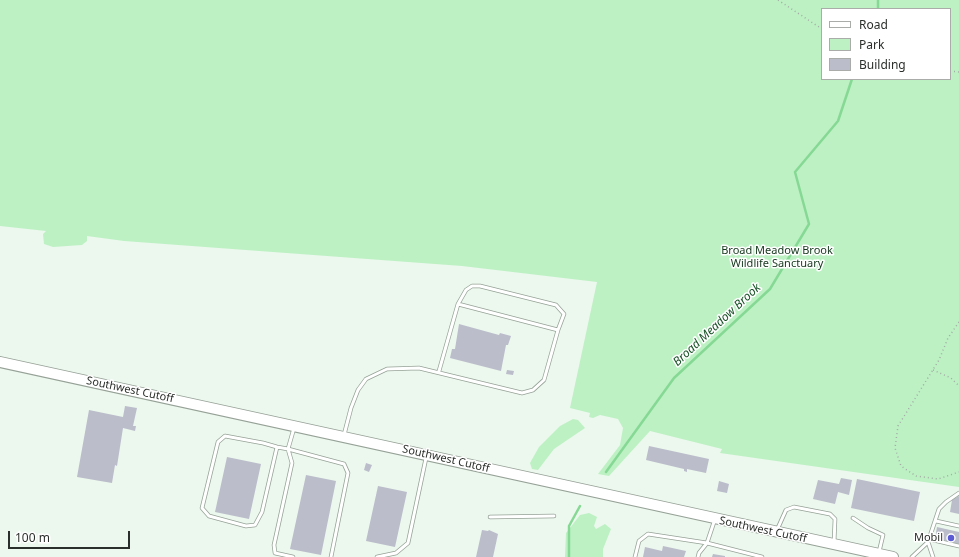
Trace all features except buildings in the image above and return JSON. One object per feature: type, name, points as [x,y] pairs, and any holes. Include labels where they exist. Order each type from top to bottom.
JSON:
[{"type":"main road","name":"Southwest Cutoff","points":[[0,362],[893,557]]},
{"type":"lane","points":[[344,436],[351,408],[358,390],[366,379],[376,373],[398,367],[419,368],[439,372],[514,392],[526,393],[538,386],[544,380],[564,314],[556,304],[480,286],[472,286],[466,290],[458,304],[439,372]]},
{"type":"lane","points":[[458,304],[558,330]]},
{"type":"lane","points":[[293,557],[275,553],[274,545],[292,463],[288,450],[294,426]]},
{"type":"lane","points":[[277,447],[262,512],[255,524],[246,526],[208,516],[202,508],[218,442],[225,436],[277,447],[344,464],[348,473],[331,557]]},
{"type":"lane","points":[[377,557],[396,553],[408,543],[426,455]]},
{"type":"lane","points":[[912,557],[929,541],[939,509],[959,493]]},
{"type":"lane","points":[[776,532],[786,510],[794,507],[830,514],[835,519],[834,545]]},
{"type":"lane","points":[[490,517],[554,516]]},
{"type":"lane","points":[[853,518],[868,528],[883,535],[879,554]]},
{"type":"lane","points":[[698,557],[706,543],[715,519]]},
{"type":"lane","points":[[936,521],[959,526]]},
{"type":"lane","points":[[635,557],[639,540],[648,534],[706,543],[762,557]]},
{"type":"lane","points":[[929,541],[959,546]]},
{"type":"lane","points":[[929,541],[934,557]]},
{"type":"path","points":[[778,0],[821,28]]},
{"type":"path","points":[[959,322],[948,338],[933,370],[898,426],[895,448],[900,466],[916,476],[938,479],[959,472]]},
{"type":"path","points":[[933,370],[951,378],[959,386]]},
{"type":"green space","name":"Broad Meadow Brook Wildlife Sanctuary","points":[[0,0],[959,0],[959,487],[720,453],[722,449],[650,431],[609,476],[598,474],[620,445],[623,428],[618,419],[600,415],[593,418],[589,417],[590,413],[570,408],[597,282],[462,266],[124,241],[87,236],[87,241],[82,245],[53,247],[44,244],[43,234],[46,231],[0,226]]},
{"type":"green space","points":[[573,419],[578,420],[585,428],[554,449],[538,470],[532,469],[530,463],[539,447],[560,426]]},
{"type":"green space","points":[[589,513],[597,517],[594,526],[596,529],[605,524],[611,529],[603,549],[603,557],[565,557],[566,533],[580,515]]},
{"type":"waterway","name":"Broad Meadow Brook","points":[[878,0],[878,8]]},
{"type":"waterway","name":"Broad Meadow Brook","points":[[606,472],[674,378],[770,289],[809,224],[795,172],[838,121],[852,80]]},
{"type":"waterway","name":"Broad Meadow Brook","points":[[569,557],[569,526],[580,506]]},
{"type":"place","name":"Mobil","points":[[951,538]]}]
